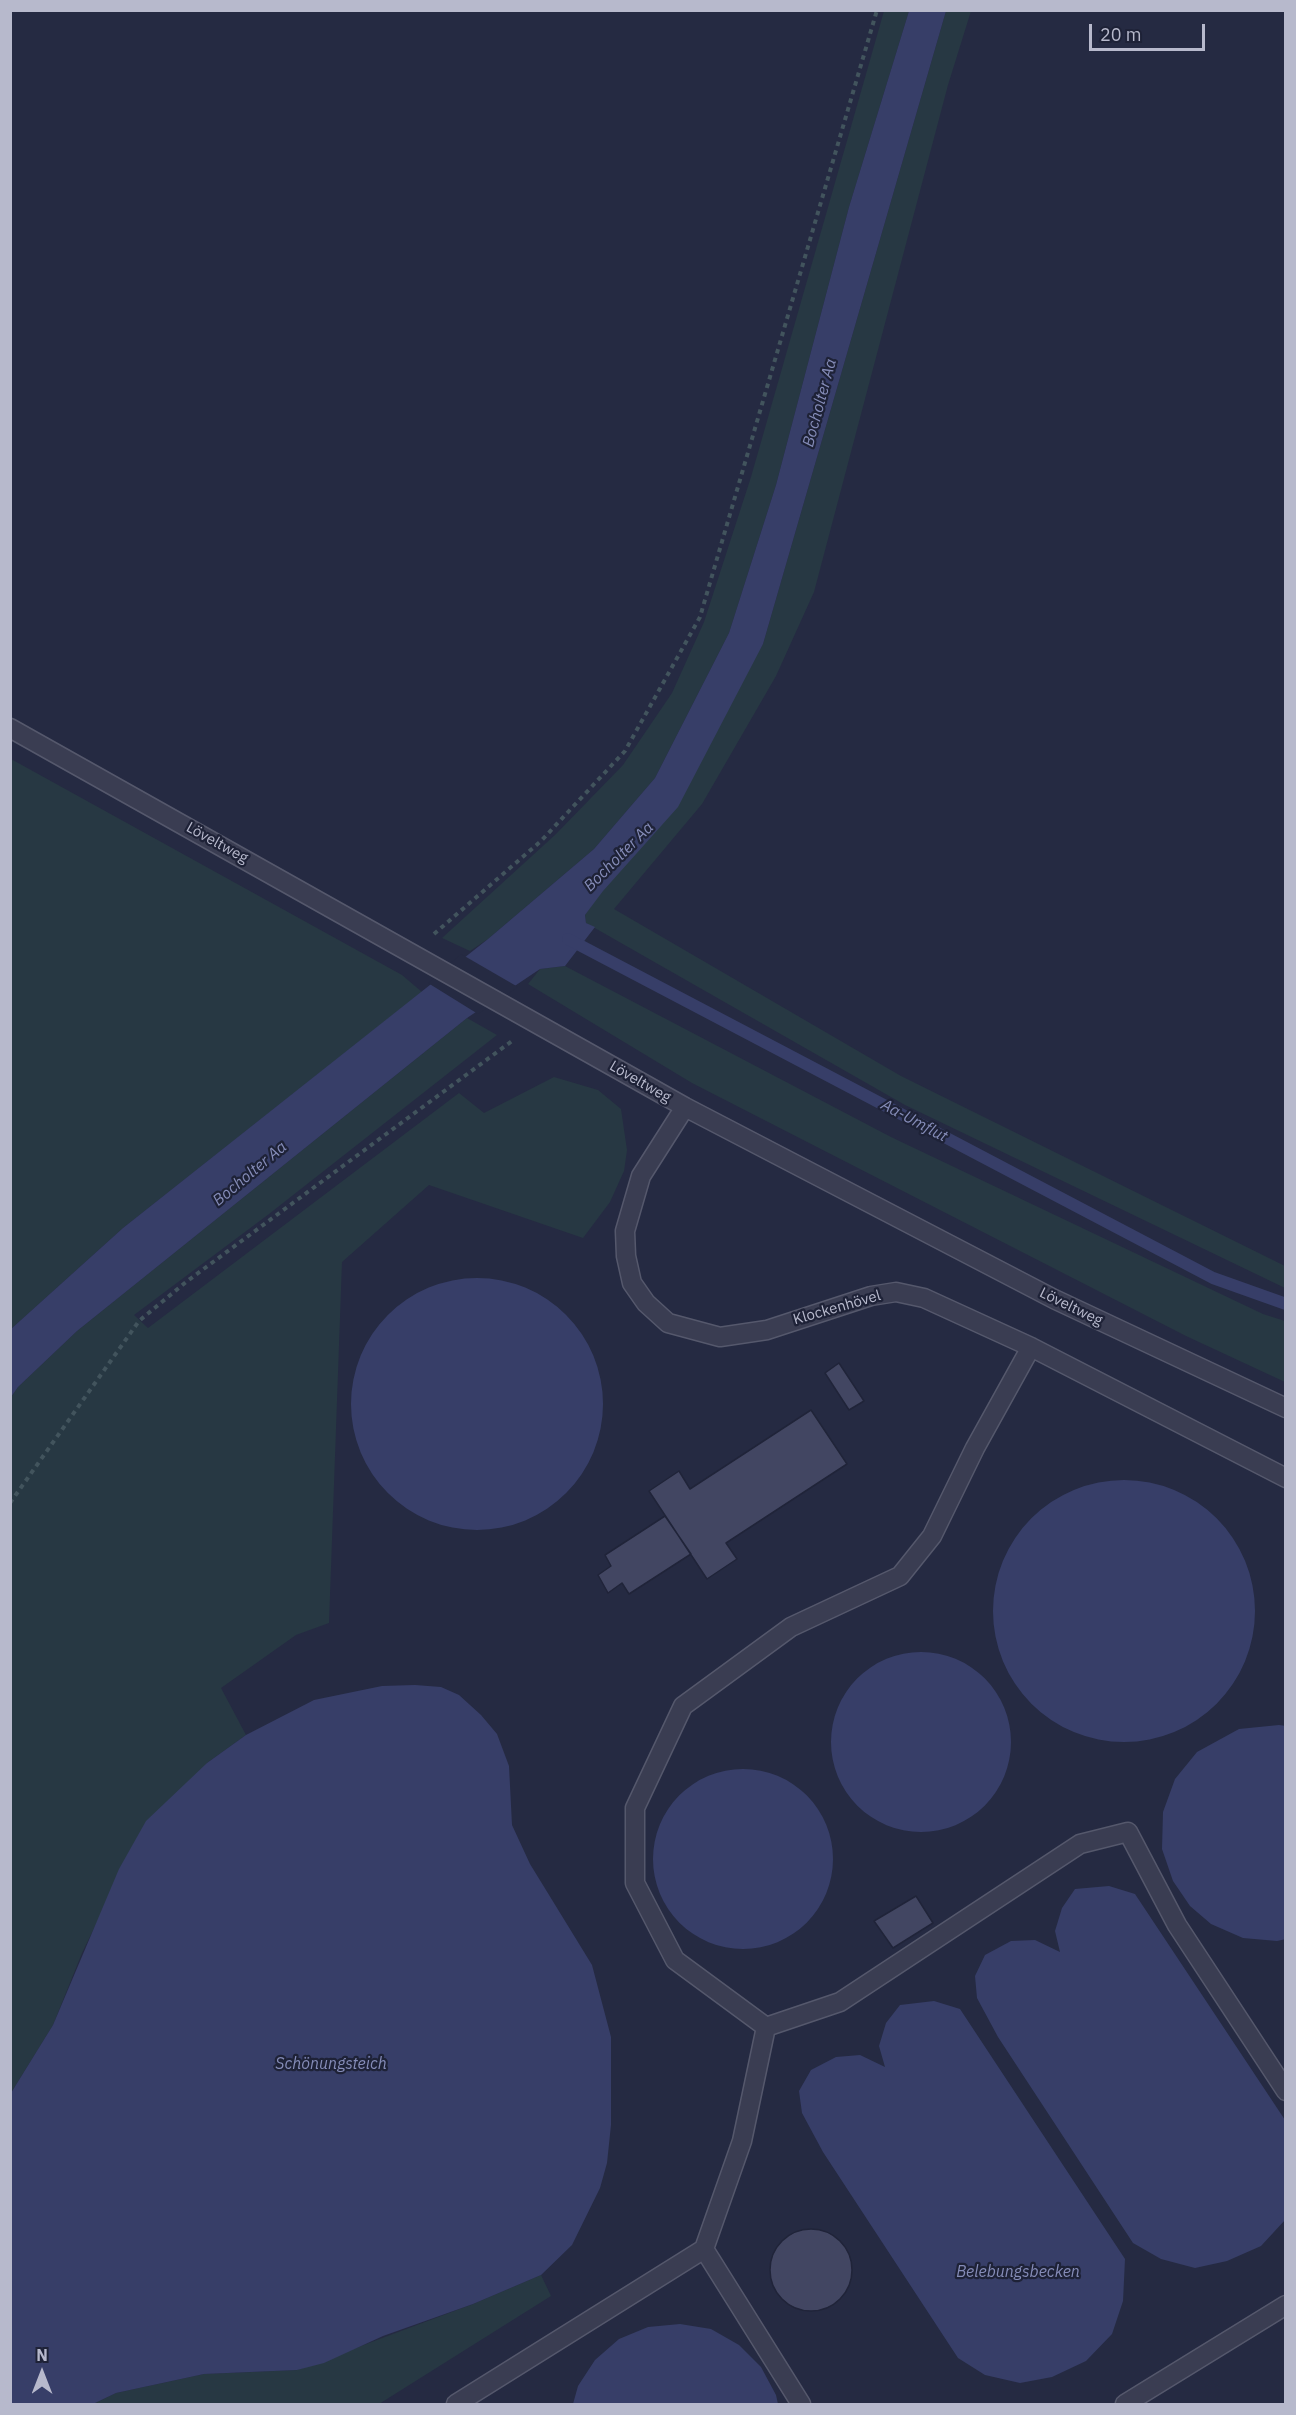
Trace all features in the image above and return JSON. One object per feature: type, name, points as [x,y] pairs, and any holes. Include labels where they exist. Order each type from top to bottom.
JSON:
[{"type":"street","name":"Löveltweg","points":[[10,728],[418,955],[685,1107],[1054,1299],[1286,1408]]},
{"type":"street","name":"Klockenhövel","points":[[685,1107],[641,1176],[625,1231],[626,1256],[632,1283],[646,1303],[668,1323],[720,1337],[767,1330],[871,1296],[896,1292],[924,1298],[1031,1347],[1286,1478]]},
{"type":"street","points":[[766,2027],[675,1960],[635,1883],[635,1808],[682,1706],[791,1627],[900,1576],[932,1536],[975,1448],[1031,1347]]},
{"type":"street","points":[[766,2027],[840,2002],[1080,1844],[1128,1832],[1177,1925],[1286,2091]]},
{"type":"street","points":[[456,2404],[704,2249],[742,2141],[766,2027]]},
{"type":"street","points":[[704,2249],[801,2404]]},
{"type":"street","points":[[1125,2404],[1286,2305]]},
{"type":"path","points":[[418,955],[541,841],[625,751],[700,617],[877,10]]},
{"type":"path","points":[[10,1503],[139,1321],[186,1282],[535,1022]]},
{"type":"shaded area","points":[[884,11],[909,11],[849,207],[776,485],[729,633],[655,778],[594,849],[488,939],[470,951],[442,938],[556,834],[623,765],[672,693],[704,622],[751,477]]},
{"type":"shaded area","points":[[946,11],[971,11],[948,85],[814,592],[776,676],[702,804],[614,909],[901,1076],[1285,1266],[1285,1288],[905,1105],[586,923],[585,915],[763,644]]},
{"type":"shaded area","points":[[11,759],[402,975],[422,992],[123,1228],[11,1329]]},
{"type":"shaded area","points":[[565,966],[891,1137],[1263,1314],[1285,1321],[1285,1382],[1186,1336],[692,1083],[528,984],[540,969]]},
{"type":"shaded area","points":[[467,1018],[497,1035],[269,1214],[134,1315],[148,1328],[459,1093],[484,1113],[554,1077],[598,1090],[621,1109],[627,1150],[624,1171],[610,1202],[583,1238],[429,1185],[342,1262],[329,1623],[296,1635],[221,1688],[246,1735],[207,1763],[102,1912],[82,1953],[53,2025],[11,2093],[11,1397],[18,1387],[77,1331]]},
{"type":"shaded area","points":[[541,2275],[551,2296],[379,2404],[93,2404],[116,2393],[204,2374],[297,2370],[473,2304]]},
{"type":"water","name":"Bocholter Aa","points":[[909,11],[946,11],[763,644],[678,807],[603,891],[585,915],[586,923],[595,927],[565,966],[540,969],[467,1018],[77,1331],[18,1387],[11,1397],[11,1329],[123,1228],[488,939],[594,849],[655,778],[729,633],[776,485],[849,207]]},
{"type":"water","points":[[477,1278],[501,1281],[525,1288],[547,1300],[566,1315],[581,1334],[593,1356],[600,1380],[603,1404],[600,1428],[593,1452],[581,1474],[566,1493],[547,1508],[525,1520],[501,1527],[477,1530],[453,1527],[429,1520],[407,1508],[388,1493],[373,1474],[361,1452],[354,1428],[351,1404],[354,1380],[361,1356],[373,1334],[388,1315],[407,1300],[429,1288],[453,1281]]},
{"type":"water","points":[[1111,1480],[1137,1480],[1162,1485],[1186,1495],[1217,1518],[1240,1549],[1250,1573],[1255,1611],[1250,1649],[1240,1673],[1217,1704],[1186,1727],[1162,1737],[1137,1742],[1111,1742],[1086,1737],[1062,1727],[1031,1704],[1008,1673],[998,1649],[993,1624],[993,1598],[998,1573],[1008,1549],[1031,1518],[1062,1495],[1086,1485]]},
{"type":"water","points":[[921,1652],[955,1659],[971,1667],[984,1679],[996,1692],[1004,1708],[1011,1742],[1004,1776],[996,1792],[984,1805],[971,1817],[955,1825],[921,1832],[887,1825],[871,1817],[858,1805],[846,1792],[838,1776],[831,1742],[838,1708],[846,1692],[858,1679],[871,1667],[887,1659]]},
{"type":"water","name":"Schönungsteich","points":[[382,1686],[441,1687],[459,1695],[497,1734],[509,1766],[512,1825],[530,1864],[592,1965],[611,2037],[611,2125],[607,2163],[600,2188],[572,2245],[541,2275],[473,2304],[383,2336],[324,2363],[297,2370],[204,2374],[116,2393],[93,2404],[11,2404],[11,2093],[53,2025],[119,1869],[146,1821],[207,1763],[246,1735],[314,1700]]},
{"type":"water","points":[[1286,1726],[1286,1939],[1277,1941],[1243,1938],[1211,1924],[1190,1906],[1173,1881],[1162,1849],[1163,1812],[1175,1779],[1197,1752],[1239,1729]]},
{"type":"water","points":[[743,1769],[777,1776],[793,1784],[806,1796],[818,1809],[826,1825],[833,1859],[826,1893],[818,1909],[806,1922],[793,1934],[777,1942],[743,1949],[709,1942],[693,1934],[680,1922],[668,1909],[660,1893],[653,1859],[660,1825],[668,1809],[680,1796],[693,1784],[709,1776]]},
{"type":"water","points":[[1109,1886],[1135,1894],[1285,2120],[1285,2220],[1261,2246],[1227,2261],[1195,2268],[1161,2259],[1133,2243],[998,2037],[977,1998],[975,1976],[985,1955],[1011,1941],[1035,1940],[1060,1952],[1055,1931],[1062,1908],[1075,1889]]},
{"type":"water","name":"Belebungsbecken","points":[[934,2001],[960,2009],[1125,2259],[1123,2301],[1112,2334],[1086,2361],[1052,2377],[1020,2383],[985,2375],[958,2358],[823,2152],[802,2113],[799,2091],[811,2070],[836,2057],[860,2055],[885,2067],[879,2046],[886,2023],[900,2005]]},
{"type":"water","points":[[680,2324],[711,2329],[739,2345],[761,2367],[776,2395],[778,2404],[573,2404],[578,2386],[595,2360],[619,2339],[648,2327]]},
{"type":"pier","points":[[461,954],[518,987],[478,1014],[428,983]]},
{"type":"building","points":[[839,1363],[864,1401],[849,1410],[825,1373]]},
{"type":"building","points":[[811,1410],[847,1464],[726,1543],[737,1559],[707,1579],[649,1491],[679,1471],[690,1489]]},
{"type":"building","points":[[665,1516],[691,1554],[629,1594],[622,1583],[608,1593],[598,1575],[611,1566],[605,1555]]},
{"type":"building","points":[[916,1896],[933,1923],[893,1948],[874,1921]]},
{"type":"building","points":[[811,2229],[827,2232],[840,2241],[849,2254],[852,2270],[849,2286],[840,2299],[827,2308],[811,2311],[795,2308],[782,2299],[773,2286],[770,2270],[773,2254],[782,2241],[795,2232]]},
{"type":"waterway","name":"Aa-Umflut","points":[[568,939],[1213,1278],[1286,1304]]}]
